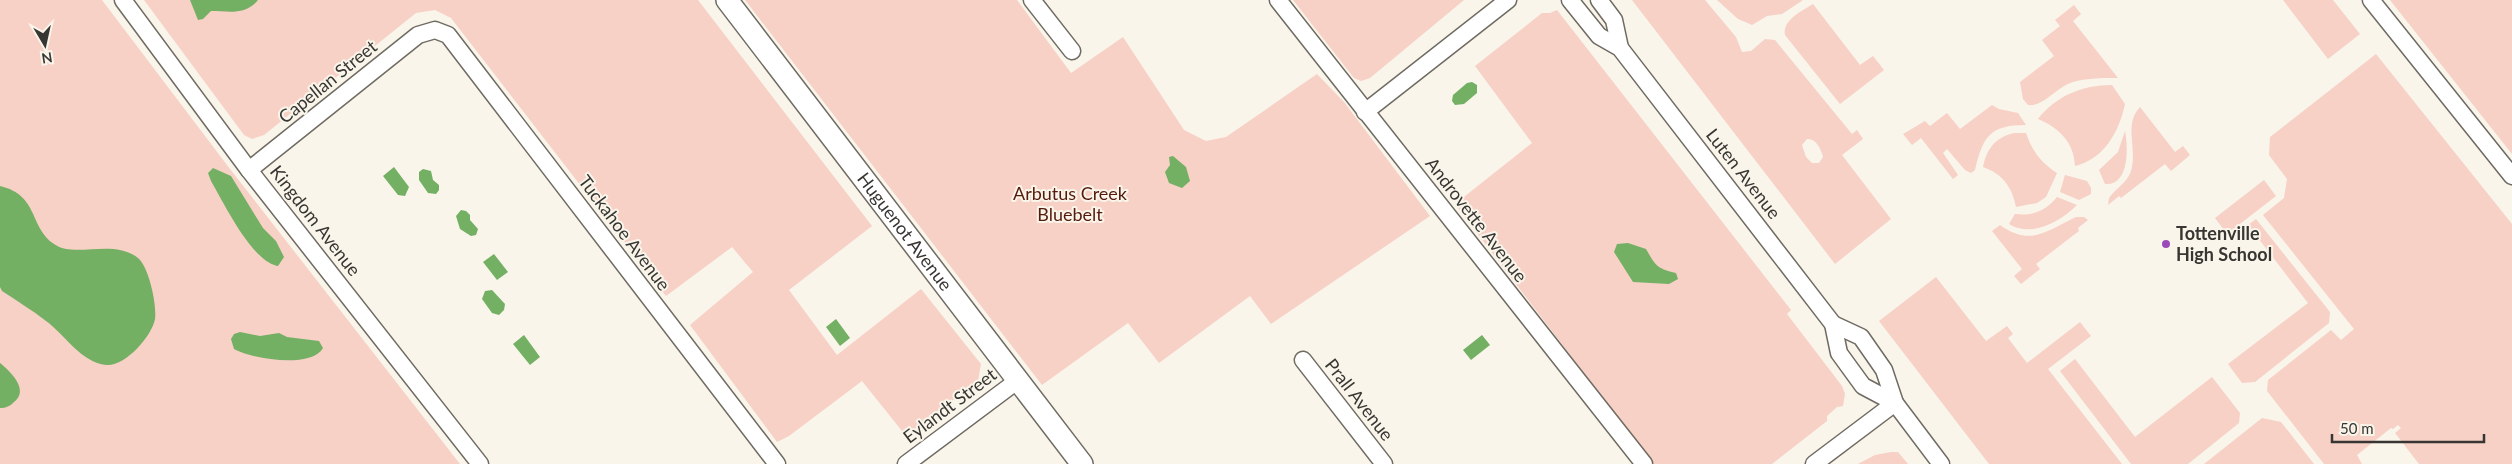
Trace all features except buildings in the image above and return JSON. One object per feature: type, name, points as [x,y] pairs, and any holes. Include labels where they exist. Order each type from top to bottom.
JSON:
[{"type":"street","name":"Kingdom Avenue","points":[[122,0],[249,170],[480,464]]},
{"type":"street","name":"Huguenot Avenue","points":[[727,0],[1082,464]]},
{"type":"street","points":[[1032,0],[1072,51]]},
{"type":"street","name":"Androvette Avenue","points":[[1278,0],[1644,464]]},
{"type":"street","points":[[1365,112],[1508,0]]},
{"type":"street","name":"Luten Avenue","points":[[1570,0],[1598,36],[1620,48],[1833,324],[1860,338],[1884,370],[1895,403],[1941,464]]},
{"type":"street","name":"Luten Avenue","points":[[1599,0],[1614,20],[1620,48]]},
{"type":"street","points":[[2371,0],[2512,176]]},
{"type":"street","name":"Capellan Street","points":[[249,170],[418,35],[435,30]]},
{"type":"street","name":"Tuckahoe Avenue","points":[[435,30],[448,35],[777,464]]},
{"type":"street","name":"Luten Avenue","points":[[1833,324],[1839,353],[1863,386],[1895,403]]},
{"type":"street","name":"Prall Avenue","points":[[1303,360],[1384,464]]},
{"type":"street","name":"Eylandt Street","points":[[906,464],[1017,381]]},
{"type":"street","points":[[1814,464],[1895,403]]},
{"type":"green space","points":[[0,0],[102,0],[230,169],[460,464],[0,464]]},
{"type":"green space","points":[[144,0],[698,0],[872,226],[789,290],[837,355],[921,289],[981,364],[978,381],[906,436],[862,381],[789,436],[777,442],[690,325],[753,272],[732,247],[666,296],[451,18],[435,10],[416,13],[264,135],[252,139],[244,135]]},
{"type":"green space","name":"Arbutus Creek Bluebelt","points":[[745,0],[1017,0],[1071,73],[1123,37],[1184,130],[1206,141],[1226,137],[1317,74],[1344,102],[1430,216],[1271,324],[1250,296],[1159,363],[1128,323],[1042,385]]},
{"type":"green space","points":[[1293,0],[1464,0],[1370,78],[1361,81],[1354,78]]},
{"type":"green space","points":[[1632,0],[1705,0],[1736,37],[1742,52],[1751,51],[1765,39],[1775,40],[1852,134],[1857,130],[1863,139],[1842,155],[1891,219],[1835,264]],"holes":[[[1807,139],[1818,145],[1821,151],[1823,157],[1819,163],[1812,163],[1806,157],[1802,145]]]},
{"type":"green space","points":[[1717,0],[1803,0],[1782,14],[1767,16],[1752,25],[1738,19]]},
{"type":"green space","points":[[2283,0],[2333,0],[2360,34],[2328,59]]},
{"type":"green space","points":[[2390,0],[2512,0],[2512,154]]},
{"type":"green space","points":[[1813,4],[1860,65],[1873,56],[1884,70],[1840,104],[1785,35],[1785,30],[1790,20]]},
{"type":"green space","points":[[2074,5],[2081,14],[2073,21],[2118,78],[2076,81],[2039,103],[2028,105],[2023,99],[2020,82],[2054,56],[2042,40],[2060,26],[2055,20]]},
{"type":"green space","points":[[1557,10],[1791,310],[1787,314],[1842,386],[1845,394],[1843,406],[1837,407],[1827,416],[1827,421],[1772,464],[1653,464],[1455,204],[1532,143],[1475,66],[1542,13],[1550,13]]},
{"type":"green space","points":[[2376,54],[2512,224],[2512,464],[2419,464],[2395,433],[2401,428],[2398,425],[2393,429],[2391,428],[2357,455],[2362,464],[2324,464],[2267,391],[2268,380],[2331,330],[2341,340],[2354,329],[2263,215],[2284,198],[2287,179],[2269,155],[2270,137]]},
{"type":"green space","points":[[2112,85],[2125,104],[2119,125],[2102,151],[2075,166],[2072,150],[2064,137],[2059,131],[2038,119],[2053,104],[2070,93],[2090,87]]},
{"type":"green space","points":[[1992,105],[1999,109],[2018,113],[2026,125],[2004,127],[1990,135],[1981,149],[1975,170],[1971,173],[1965,170],[1947,149],[1943,153],[1958,175],[1953,179],[1921,138],[1912,145],[1903,134],[1925,121],[1930,126],[1947,113],[1960,129]]},
{"type":"green space","points":[[2140,107],[2175,152],[2183,146],[2190,155],[2171,171],[2165,164],[2121,198],[2119,196],[2108,205],[2109,198],[2127,179],[2131,171],[2133,162],[2132,121]]},
{"type":"green space","points":[[2125,131],[2127,155],[2123,172],[2119,179],[2113,183],[2105,184],[2099,170],[2118,152]]},
{"type":"green space","points":[[2026,133],[2038,156],[2057,173],[2046,197],[2037,203],[2016,207],[2009,187],[2001,177],[1983,167],[1987,154],[1993,145],[2007,135]]},
{"type":"green space","points":[[2065,175],[2087,181],[2091,188],[2091,194],[2079,200],[2060,192]]},
{"type":"green space","points":[[2264,180],[2276,196],[2227,234],[2215,218]]},
{"type":"green space","points":[[2057,197],[2077,205],[2054,222],[2036,229],[2018,228],[2009,224],[2015,214],[2038,212]]},
{"type":"green space","points":[[2076,217],[2084,217],[2088,220],[2078,228],[2079,231],[2036,264],[2040,269],[2021,284],[2014,276],[2022,269],[1992,231],[2000,225],[2011,232],[2030,236],[2047,231]]},
{"type":"green space","points":[[2256,219],[2330,312],[2329,323],[2255,382],[2242,383],[2228,364],[2308,303],[2248,225]]},
{"type":"green space","points":[[1936,277],[1986,341],[2007,326],[2013,334],[2008,338],[2027,363],[2080,322],[2091,336],[2048,369],[2122,464],[1989,464],[1879,321]]},
{"type":"green space","points":[[2075,359],[2135,437],[2212,377],[2240,413],[2239,423],[2188,464],[2131,464],[2060,371]]},
{"type":"green space","points":[[2262,418],[2281,422],[2314,464],[2204,464]]},
{"type":"green space","points":[[1898,452],[1908,464],[1858,464],[1875,455]]},
{"type":"shaded area","points":[[190,0],[258,0],[242,11],[211,11],[203,19],[198,20]]},
{"type":"shaded area","points":[[1472,82],[1477,85],[1477,93],[1464,104],[1455,105],[1452,101],[1453,95],[1467,83]]},
{"type":"shaded area","points":[[1173,156],[1186,167],[1190,181],[1182,188],[1169,183],[1165,172],[1170,165],[1169,157]]},
{"type":"shaded area","points":[[394,167],[409,187],[405,196],[398,195],[383,176]]},
{"type":"shaded area","points":[[213,168],[231,176],[263,228],[276,241],[284,257],[278,266],[268,262],[258,254],[231,217],[208,173]]},
{"type":"shaded area","points":[[423,169],[431,171],[433,180],[439,185],[439,190],[436,194],[428,193],[419,180],[419,172]]},
{"type":"shaded area","points":[[0,186],[12,190],[21,196],[28,204],[46,237],[54,244],[72,250],[117,249],[128,252],[142,263],[149,278],[155,305],[155,319],[149,334],[129,356],[121,361],[106,365],[89,359],[81,354],[46,321],[2,291],[0,287]]},
{"type":"shaded area","points":[[461,210],[466,211],[470,215],[470,220],[478,229],[476,235],[471,236],[460,229],[456,216]]},
{"type":"shaded area","points":[[1628,243],[1646,249],[1657,266],[1676,273],[1678,279],[1669,284],[1633,282],[1614,252],[1617,244]]},
{"type":"shaded area","points":[[494,254],[508,272],[497,280],[483,262]]},
{"type":"shaded area","points":[[492,290],[505,304],[504,310],[499,315],[492,313],[482,299],[485,291]]},
{"type":"shaded area","points":[[836,319],[850,338],[840,346],[826,327]]},
{"type":"shaded area","points":[[240,332],[260,336],[279,333],[287,337],[319,341],[323,348],[307,358],[294,360],[267,359],[242,353],[234,349],[231,339],[234,334]]},
{"type":"shaded area","points":[[524,335],[540,357],[530,365],[513,344]]},
{"type":"shaded area","points":[[1482,335],[1490,345],[1471,360],[1463,350]]},
{"type":"shaded area","points":[[0,363],[17,381],[20,392],[18,397],[9,406],[0,408]]},
{"type":"place","name":"Tottenville High School","points":[[2166,244]]}]
